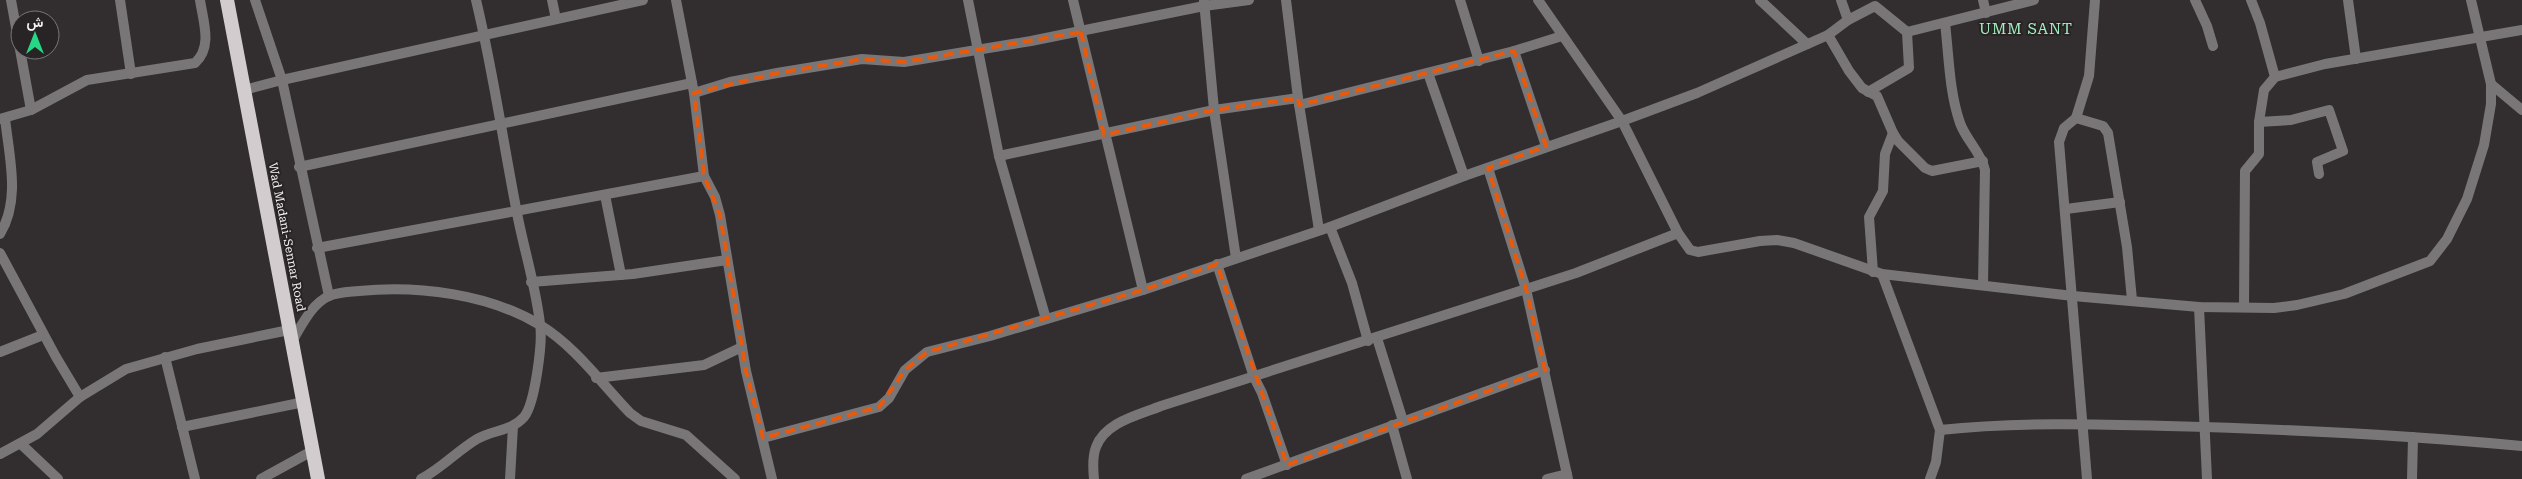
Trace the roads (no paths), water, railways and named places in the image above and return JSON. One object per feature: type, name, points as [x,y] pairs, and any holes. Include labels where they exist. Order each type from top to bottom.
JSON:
[{"type":"highway","name":"Wad Madani-Sennar Road","points":[[227,0],[318,479]]},
{"type":"street","points":[[11,0],[31,110]]},
{"type":"street","points":[[120,0],[131,74]]},
{"type":"street","points":[[0,234],[8,221],[13,193],[3,119],[31,110],[87,80],[186,66],[202,56],[206,42],[200,0]]},
{"type":"street","points":[[255,0],[282,80],[328,296]]},
{"type":"street","points":[[421,479],[439,469],[477,438],[513,426],[525,416],[533,393],[539,355],[541,325],[516,212],[502,124],[476,0]]},
{"type":"street","points":[[552,0],[556,19]]},
{"type":"street","points":[[244,90],[484,34],[643,0]]},
{"type":"street","points":[[676,0],[693,88],[704,176],[715,196],[720,215],[742,347],[772,479]]},
{"type":"street","points":[[968,0],[999,156],[1046,319]]},
{"type":"street","points":[[1073,0],[1104,135],[1143,290]]},
{"type":"street","points":[[299,167],[502,124],[693,88],[862,60],[904,62],[1081,32],[1204,3],[1249,0]]},
{"type":"street","points":[[1286,0],[1319,230]]},
{"type":"street","points":[[1460,0],[1479,61]]},
{"type":"street","points":[[1538,0],[1622,121],[1678,233],[1690,250],[1698,252],[1760,241],[1777,240],[1794,243],[1878,273],[2073,296],[2199,307],[2274,308],[2314,302],[2353,290],[2424,265],[2435,258],[2456,222],[2477,170],[2488,127],[2491,84],[2471,0]]},
{"type":"street","points":[[1760,0],[1808,44]]},
{"type":"street","points":[[1841,0],[1848,20]]},
{"type":"street","points":[[1983,0],[1986,13]]},
{"type":"street","points":[[1907,32],[2034,0]]},
{"type":"street","points":[[2087,479],[2059,142],[2064,128],[2076,118],[2090,69],[2095,0]]},
{"type":"street","points":[[2195,0],[2207,26],[2213,46]]},
{"type":"street","points":[[2250,0],[2260,24],[2275,77]]},
{"type":"street","points":[[2348,0],[2356,59]]},
{"type":"street","points":[[1204,3],[1214,110],[1236,258]]},
{"type":"street","points":[[763,438],[879,407],[889,398],[905,370],[927,352],[1143,290],[1330,227],[1546,146],[1622,121],[1697,93],[1828,35],[1848,20],[1875,6],[1907,32],[1909,68],[1868,92]]},
{"type":"street","points":[[1945,23],[1956,110],[1961,125],[1983,161],[1986,194],[1983,285]]},
{"type":"street","points":[[2244,307],[2245,171],[2259,154],[2259,122],[2264,90],[2275,77],[2356,59],[2522,30]]},
{"type":"street","points":[[1828,35],[1849,71],[1862,88],[1877,96],[1892,133],[1928,171],[1983,161]]},
{"type":"street","points":[[999,156],[1214,110],[1299,101],[1479,61],[1562,36]]},
{"type":"street","points":[[1514,52],[1546,146]]},
{"type":"street","points":[[1428,73],[1464,176]]},
{"type":"street","points":[[2491,84],[2522,110]]},
{"type":"street","points":[[2259,122],[2291,120],[2330,110],[2343,151],[2317,162],[2320,174]]},
{"type":"street","points":[[2076,118],[2107,129],[2120,202],[2132,300]]},
{"type":"street","points":[[1892,133],[1885,154],[1883,191],[1869,217],[1878,273],[1940,430],[1936,462],[1930,479]]},
{"type":"street","points":[[1488,168],[1526,289],[1567,476],[1547,479]]},
{"type":"street","points":[[317,248],[704,176]]},
{"type":"street","points":[[604,195],[621,274]]},
{"type":"street","points":[[2066,209],[2120,202]]},
{"type":"street","points":[[1330,227],[1403,421]]},
{"type":"street","points":[[1094,479],[1096,447],[1103,435],[1119,423],[1161,406],[1373,340],[1576,273],[1678,233]]},
{"type":"street","points":[[0,254],[43,334],[80,397]]},
{"type":"street","points":[[531,282],[621,274],[728,260]]},
{"type":"street","points":[[1217,264],[1254,377],[1262,393],[1287,465]]},
{"type":"street","points":[[0,454],[20,444],[80,397],[126,370],[165,358],[290,336],[314,308],[328,296],[373,290],[413,290],[468,298],[508,309],[541,325],[564,343],[630,413],[641,421],[686,434],[736,479]]},
{"type":"street","points":[[2199,307],[2207,479]]},
{"type":"street","points":[[0,352],[43,334]]},
{"type":"street","points":[[596,378],[704,365],[742,347]]},
{"type":"street","points":[[165,358],[195,479]]},
{"type":"street","points":[[1246,479],[1545,370]]},
{"type":"street","points":[[182,427],[304,402]]},
{"type":"street","points":[[1940,430],[1986,425],[2083,424],[2205,427],[2413,437],[2522,446]]},
{"type":"street","points":[[1392,425],[1407,479]]},
{"type":"street","points":[[510,479],[513,426]]},
{"type":"street","points":[[2412,479],[2413,437]]},
{"type":"street","points":[[20,444],[58,479]]},
{"type":"street","points":[[261,479],[312,451]]},
{"type":"district","name":"UMM SANT","points":[[2026,29]]}]
